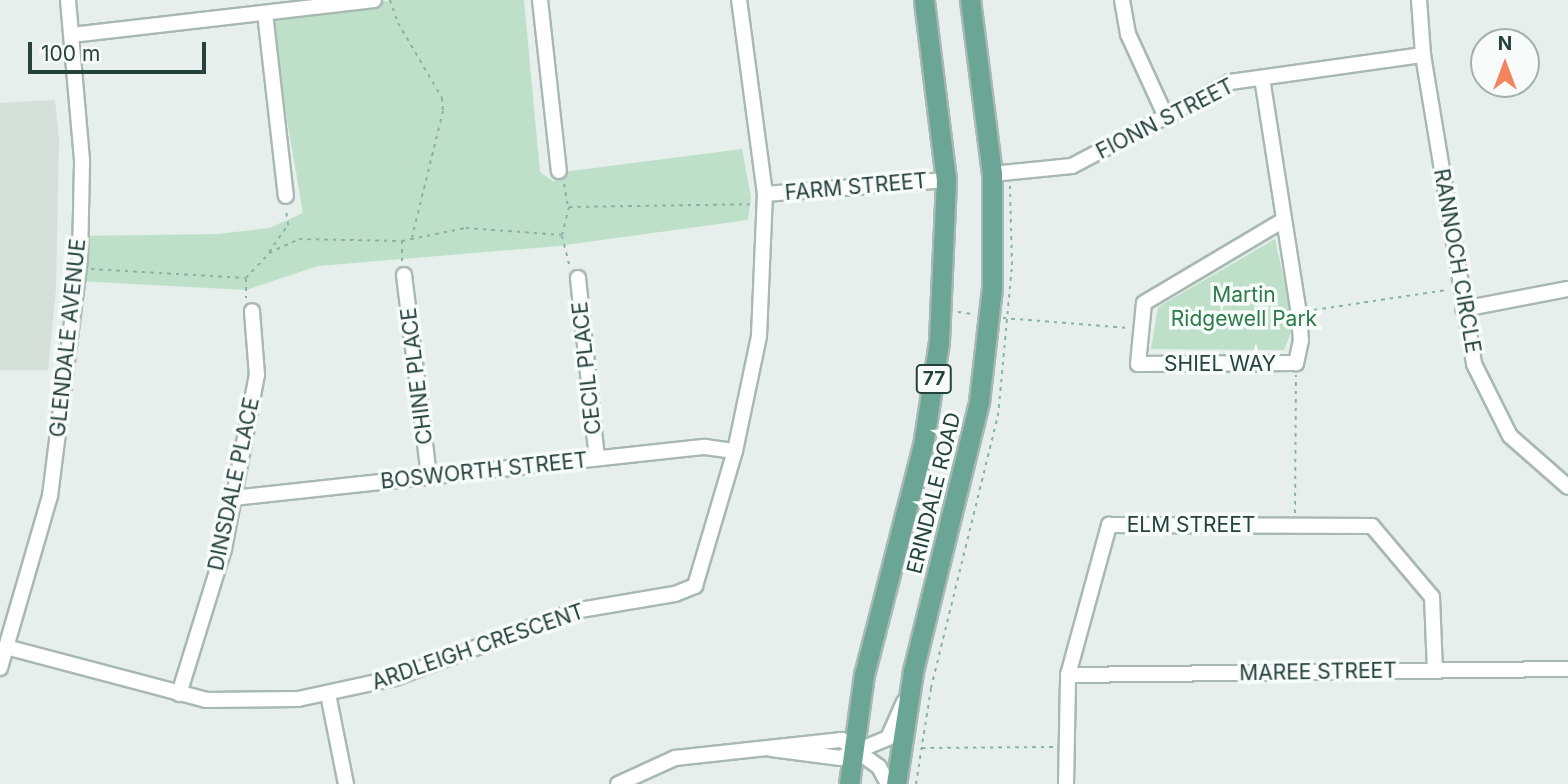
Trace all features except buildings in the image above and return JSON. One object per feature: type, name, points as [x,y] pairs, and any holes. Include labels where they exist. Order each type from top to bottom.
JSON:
[{"type":"main road","name":"ERINDALE ROAD","points":[[849,784],[852,750],[874,632],[923,446],[942,310],[946,180],[924,0]]},
{"type":"main road","name":"ERINDALE ROAD","points":[[896,784],[909,696],[970,449],[989,316],[992,174],[970,0]]},
{"type":"street","name":"GLENDALE AVENUE","points":[[0,668],[50,496],[79,269],[82,160],[68,0]]},
{"type":"street","points":[[72,35],[374,0]]},
{"type":"street","points":[[540,0],[559,171]]},
{"type":"street","name":"ARDLEIGH CRESCENT","points":[[6,647],[179,694],[231,702],[328,694],[395,678],[564,614],[675,594],[695,586],[735,451],[759,336],[765,199],[739,0]]},
{"type":"street","points":[[1122,0],[1128,34],[1166,117]]},
{"type":"street","name":"RANNOCH CIRCLE","points":[[1419,0],[1423,55],[1474,365],[1494,412],[1531,458],[1568,488]]},
{"type":"street","points":[[265,13],[286,196]]},
{"type":"street","name":"FIONN STREET","points":[[992,174],[1072,166],[1230,82],[1423,55]]},
{"type":"street","name":"SHIEL WAY","points":[[1262,78],[1282,221],[1299,313],[1301,340],[1296,363],[1138,364],[1144,303],[1282,221]]},
{"type":"street","name":"FARM STREET","points":[[765,199],[946,180]]},
{"type":"street","name":"CHINE PLACE","points":[[404,275],[429,477]]},
{"type":"street","name":"CECIL PLACE","points":[[578,278],[597,458]]},
{"type":"street","points":[[1463,309],[1568,289]]},
{"type":"street","name":"DINSDALE PLACE","points":[[179,694],[224,549],[257,375],[252,311]]},
{"type":"street","name":"BOSWORTH STREET","points":[[233,498],[705,447],[735,451]]},
{"type":"street","name":"ELM STREET","points":[[1066,784],[1068,675],[1109,525],[1372,526],[1432,597],[1435,671]]},
{"type":"street","name":"MAREE STREET","points":[[1068,675],[1568,669]]},
{"type":"street","points":[[328,694],[346,784]]},
{"type":"street","points":[[852,750],[888,738],[909,696]]},
{"type":"street","points":[[626,782],[675,758],[842,740],[852,750],[879,767],[888,784]]},
{"type":"path","points":[[390,0],[398,23],[442,98],[443,111],[412,237]]},
{"type":"path","points":[[559,171],[569,207],[562,235],[566,262],[578,278]]},
{"type":"path","points":[[252,311],[245,295],[246,278],[269,253],[288,225],[286,196]]},
{"type":"path","points":[[569,207],[765,199]]},
{"type":"path","points":[[269,253],[299,239],[402,241],[466,228],[562,235]]},
{"type":"path","points":[[402,241],[404,275]]},
{"type":"path","points":[[79,269],[246,278]]},
{"type":"path","points":[[1299,313],[1460,288]]},
{"type":"path","points":[[942,310],[1142,329]]},
{"type":"path","points":[[1295,526],[1296,363]]},
{"type":"path","points":[[921,747],[1065,747]]},
{"type":"shaded area","points":[[55,100],[59,138],[56,289],[48,370],[0,370],[0,103]]},
{"type":"green space","points":[[394,0],[524,0],[540,172],[554,182],[563,172],[742,149],[751,197],[748,220],[558,246],[318,266],[246,290],[78,281],[78,236],[218,234],[269,228],[303,213],[269,15]]},
{"type":"green space","name":"Martin Ridgewell Park","points":[[1275,239],[1294,325],[1284,350],[1151,349],[1158,307]]}]
